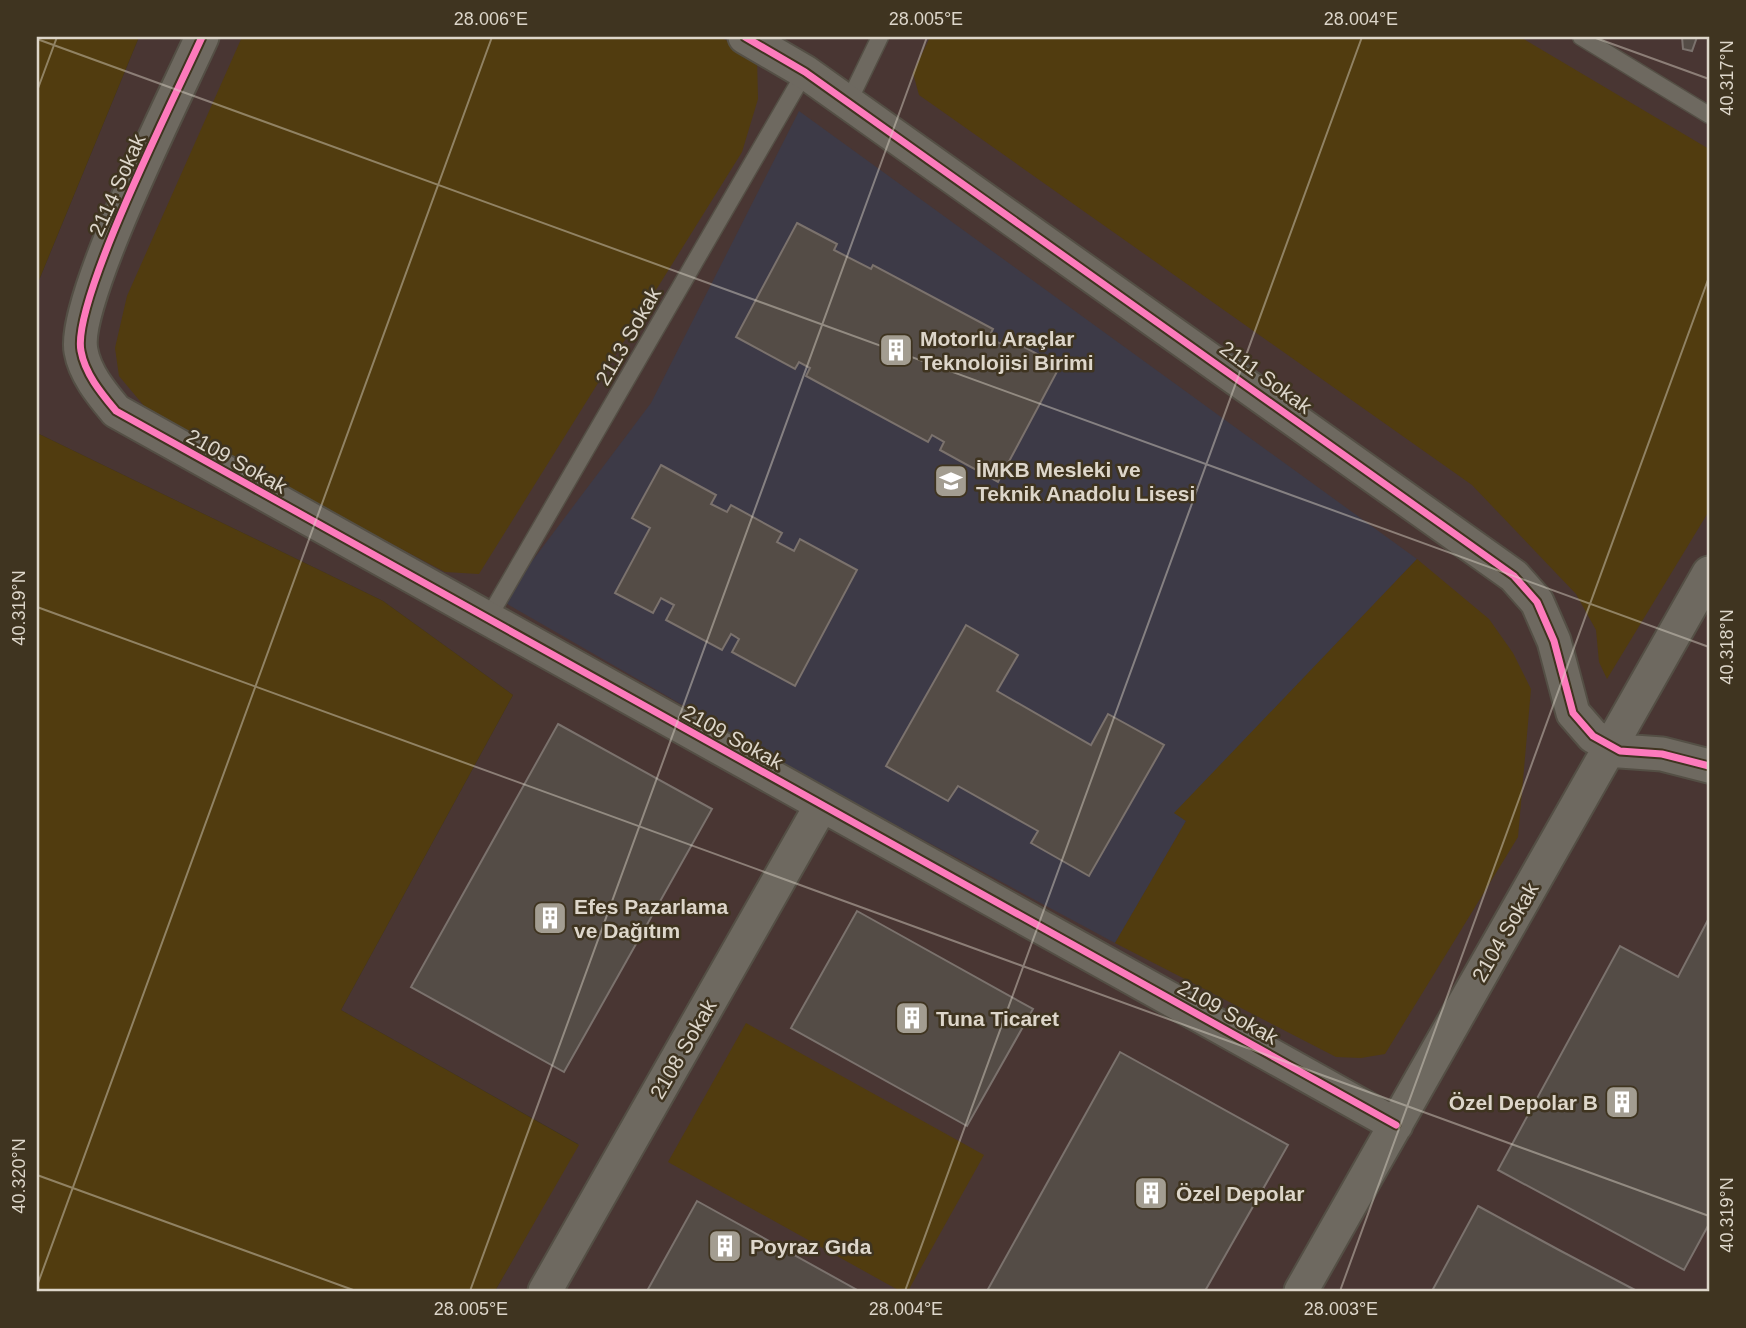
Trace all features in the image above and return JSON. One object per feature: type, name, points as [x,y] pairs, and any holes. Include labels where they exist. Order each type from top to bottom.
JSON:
[{"type":"street","name":"2114 Sokak","points":[[80,351],[82,324],[88,300],[117,226],[202,37]]},
{"type":"street","name":"2111 Sokak","points":[[745,37],[805,72],[1514,576],[1529,591],[1543,615],[1557,650],[1573,713],[1593,736],[1628,753],[1662,754],[1709,766]]},
{"type":"street","name":"2109 Sokak","points":[[80,351],[94,385],[116,411],[1395,1125]]},
{"type":"street","name":"2104 Sokak","points":[[1301,1291],[1709,573]]},
{"type":"street","name":"2108 Sokak","points":[[545,1291],[821,806]]},
{"type":"lane","points":[[848,103],[880,37]]},
{"type":"lane","points":[[1581,37],[1709,115]]},
{"type":"lane","name":"2113 Sokak","points":[[487,620],[805,72]]},
{"type":"shaded area","points":[[37,37],[139,37],[37,285]]},
{"type":"shaded area","points":[[139,37],[1709,37],[1709,1291],[495,1291],[578,1144],[341,1010],[513,695],[383,601],[37,433],[37,285]]},
{"type":"shaded area","points":[[242,37],[720,37],[757,57],[758,99],[742,152],[479,574],[445,572],[155,419],[119,376],[115,348],[127,296]]},
{"type":"shaded area","points":[[930,37],[1520,37],[1709,149],[1709,511],[1607,679],[1599,662],[1596,630],[1576,594],[1472,485],[919,95],[913,73]]},
{"type":"shaded area","name":"İMKB Mesleki ve Teknik Anadolu Lisesi","points":[[799,111],[1417,559],[1175,813],[1186,821],[1115,943],[816,782],[502,601],[651,403]]},
{"type":"shaded area","points":[[37,433],[383,601],[513,695],[341,1010],[579,1145],[495,1291],[37,1291]]},
{"type":"shaded area","points":[[1417,559],[1489,619],[1513,653],[1531,689],[1518,837],[1385,1054],[1361,1058],[1336,1057],[1115,943],[1186,821],[1174,813]]},
{"type":"shaded area","points":[[746,1023],[984,1155],[908,1291],[900,1291],[668,1162]]},
{"type":"building","points":[[1682,37],[1697,37],[1692,51],[1683,49]]},
{"type":"building","name":"Motorlu Araçlar Teknolojisi Birimi","points":[[797,223],[837,244],[834,250],[871,269],[873,265],[993,329],[989,337],[1001,344],[1005,337],[1060,366],[998,482],[940,450],[944,442],[932,435],[928,442],[806,376],[810,368],[799,362],[795,369],[736,337]]},
{"type":"building","points":[[661,465],[716,495],[711,504],[727,512],[731,505],[782,533],[777,542],[794,551],[800,539],[857,570],[795,686],[732,652],[739,639],[731,634],[722,650],[666,620],[674,605],[661,598],[653,613],[615,593],[650,528],[632,518]]},
{"type":"building","points":[[966,625],[1018,655],[997,691],[1091,745],[1108,714],[1164,745],[1089,876],[1031,843],[1038,831],[958,786],[948,801],[886,766]]},
{"type":"building","name":"Efes Pazarlama ve Dağıtım","points":[[558,724],[712,809],[564,1072],[411,987]]},
{"type":"building","name":"Tuna Ticaret","points":[[857,911],[1033,1009],[967,1126],[791,1028]]},
{"type":"building","name":"Özel Depolar B","points":[[1709,918],[1709,1224],[1684,1270],[1498,1170],[1620,946],[1678,977]]},
{"type":"building","name":"Özel Depolar","points":[[1120,1052],[1288,1145],[1205,1291],[987,1291]]},
{"type":"building","name":"Poyraz Gıda","points":[[697,1201],[859,1291],[647,1291]]},
{"type":"building","points":[[1478,1206],[1559,1250],[1637,1291],[1432,1291]]},
{"type":"cycle path","points":[[202,37],[108,245],[82,326],[81,351],[86,368],[116,411],[1396,1125]]},
{"type":"cycle path","points":[[745,37],[805,72],[1514,576],[1537,602],[1554,641],[1573,713],[1593,736],[1620,751],[1662,754],[1709,766]]},
{"type":"place","name":"Motorlu Araçlar Teknolojisi Birimi","points":[[896,350]]},
{"type":"place","name":"İMKB Mesleki ve Teknik Anadolu Lisesi","points":[[951,481]]},
{"type":"place","name":"Efes Pazarlama ve Dağıtım","points":[[550,918]]},
{"type":"place","name":"Tuna Ticaret","points":[[912,1018]]},
{"type":"place","name":"Özel Depolar B","points":[[1622,1102]]},
{"type":"place","name":"Özel Depolar","points":[[1151,1193]]},
{"type":"place","name":"Poyraz Gıda","points":[[725,1246]]}]
